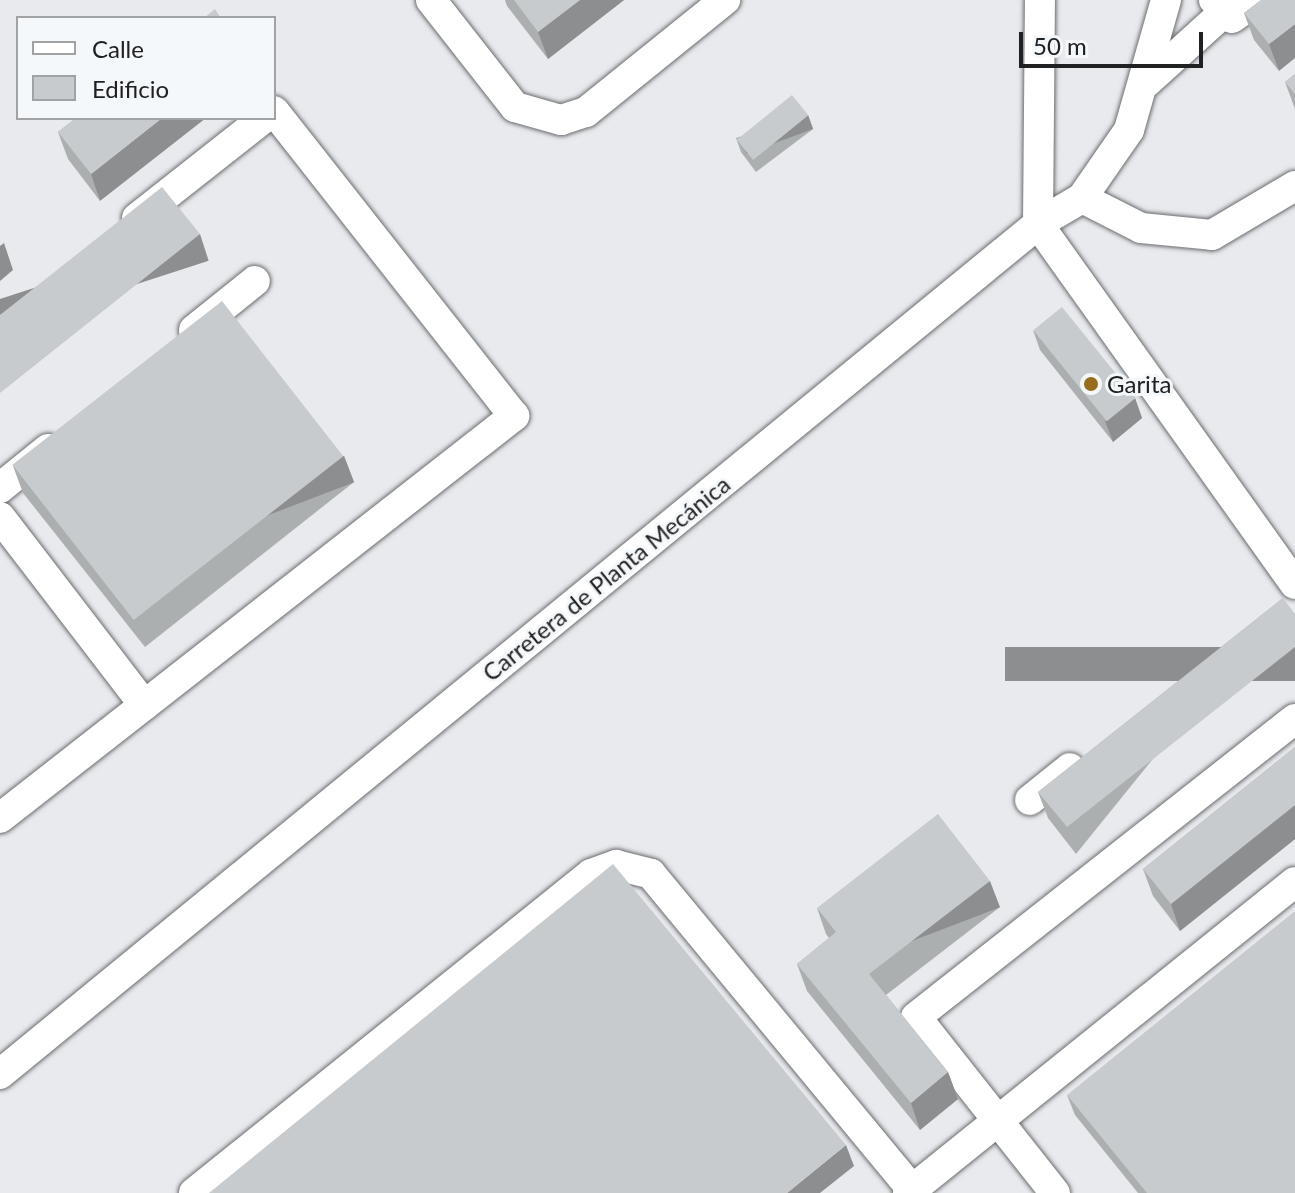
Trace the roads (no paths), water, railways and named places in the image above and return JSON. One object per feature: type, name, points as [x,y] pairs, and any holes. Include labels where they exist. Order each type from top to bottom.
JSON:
[{"type":"street","points":[[431,0],[515,107],[561,120],[586,112],[725,0]]},
{"type":"street","points":[[1040,0],[1038,224],[1295,584]]},
{"type":"street","points":[[1166,0],[1147,82],[1129,130],[1082,198],[1141,228],[1212,235],[1295,186]]},
{"type":"street","points":[[1147,82],[1217,8],[1232,18],[1258,0]]},
{"type":"street","points":[[0,818],[514,416],[276,114]]},
{"type":"street","points":[[113,236],[261,120]]},
{"type":"street","name":"Carretera de Planta Mecánica","points":[[0,1074],[1038,224],[1082,198]]},
{"type":"street","points":[[170,350],[255,281]]},
{"type":"street","points":[[0,488],[73,429]]},
{"type":"street","points":[[0,517],[144,705]]},
{"type":"street","points":[[1271,611],[1295,592]]},
{"type":"street","points":[[1055,1193],[916,1017],[1295,719]]},
{"type":"street","points":[[1030,800],[1090,753]]},
{"type":"street","points":[[194,1193],[591,874],[616,865],[651,874],[772,1042],[912,1192],[1295,882]]},
{"type":"place","name":"Garita","points":[[1091,384]]}]
